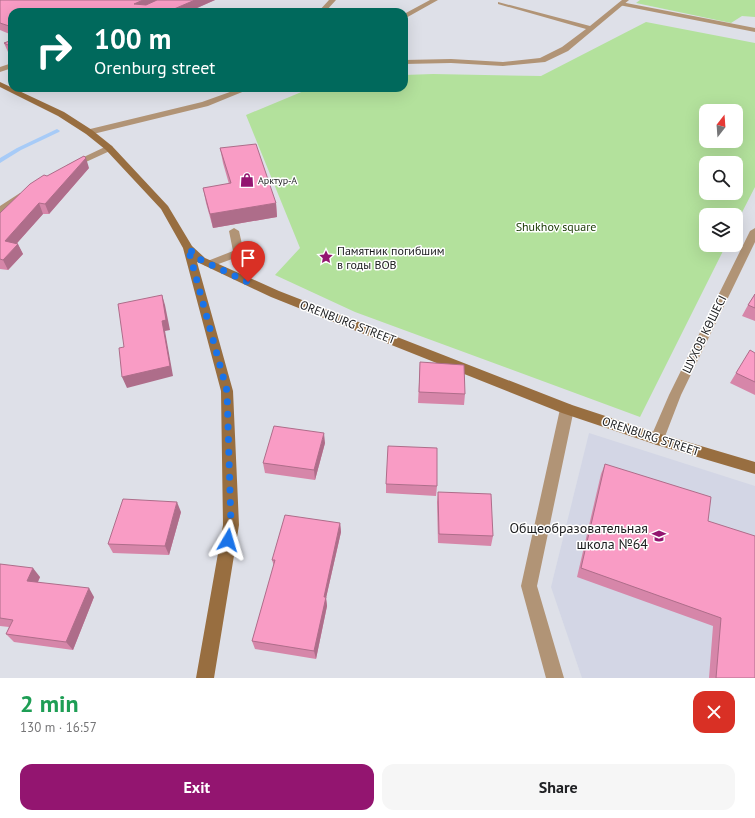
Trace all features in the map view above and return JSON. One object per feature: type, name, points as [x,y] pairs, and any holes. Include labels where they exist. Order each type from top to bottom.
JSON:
[{"type":"main road","name":"ORENBURG STREET","points":[[18,92],[61,114],[89,132],[109,148],[166,208],[188,248],[201,260],[275,294],[567,409],[657,439],[755,468]]},
{"type":"main road","points":[[188,248],[227,391],[231,525],[205,678]]},
{"type":"street","points":[[325,8],[333,0]]},
{"type":"street","points":[[408,16],[435,0]]},
{"type":"street","points":[[408,62],[451,61],[503,64],[542,60],[565,49],[621,2],[755,30]]},
{"type":"street","points":[[500,3],[591,28]]},
{"type":"street","points":[[89,132],[205,104],[237,92]]},
{"type":"street","points":[[64,170],[109,148]]},
{"type":"street","points":[[0,211],[31,189]]},
{"type":"street","points":[[209,264],[239,253],[234,231]]},
{"type":"street","name":"ШУХОВ КӨШЕСІ","points":[[657,439],[675,395],[755,231]]},
{"type":"street","points":[[555,678],[529,586],[567,409]]},
{"type":"shaded area","name":"Общеобразовательная школа №64","points":[[589,433],[755,486],[755,678],[582,678],[551,587]]},
{"type":"green space","points":[[640,0],[755,0],[755,17],[742,16],[731,23],[636,3]]},
{"type":"green space","name":"Shukhov square","points":[[646,22],[755,43],[755,187],[743,210],[743,208],[699,208],[699,252],[722,252],[640,417],[355,312],[275,275],[300,248],[246,115],[301,92],[408,92],[408,75],[541,76]]},
{"type":"building","points":[[0,0],[143,0],[134,4],[146,5],[157,0],[195,0],[176,8],[8,8],[8,26],[0,23]]},
{"type":"building","name":"Арктур-А","points":[[256,144],[276,203],[210,214],[203,188],[231,183],[220,148]]},
{"type":"building","points":[[84,156],[86,158],[45,204],[39,203],[5,241],[18,244],[3,260],[0,259],[0,213],[30,184],[44,175],[47,176]]},
{"type":"building","points":[[755,294],[755,308],[748,305]]},
{"type":"building","points":[[162,295],[166,320],[162,321],[170,366],[122,377],[119,348],[124,347],[118,304]]},
{"type":"building","points":[[750,350],[755,353],[755,382],[736,373]]},
{"type":"building","points":[[420,362],[464,365],[465,394],[419,392]]},
{"type":"building","points":[[274,426],[324,433],[314,470],[263,463]]},
{"type":"building","points":[[388,446],[437,448],[437,486],[386,484]]},
{"type":"building","points":[[605,464],[711,497],[708,521],[755,536],[755,678],[716,678],[721,618],[581,568]]},
{"type":"building","points":[[438,492],[491,494],[493,536],[439,534]]},
{"type":"building","points":[[123,499],[177,502],[165,546],[108,544]]},
{"type":"building","points":[[285,515],[340,523],[314,651],[252,641],[275,560],[272,560]]},
{"type":"building","points":[[0,564],[33,568],[27,581],[89,588],[66,642],[6,634],[13,620],[0,618]]},
{"type":"waterway","points":[[0,161],[19,149],[57,131]]},
{"type":"place","name":"Арктур-А","points":[[247,180]]},
{"type":"place","name":"Памятник погибшим в годы ВОВ","points":[[326,257]]},
{"type":"place","name":"Общеобразовательная школа №64","points":[[659,536]]},
{"type":"route","points":[[228,540],[231,525],[227,391],[188,248],[201,260],[248,282]]}]
